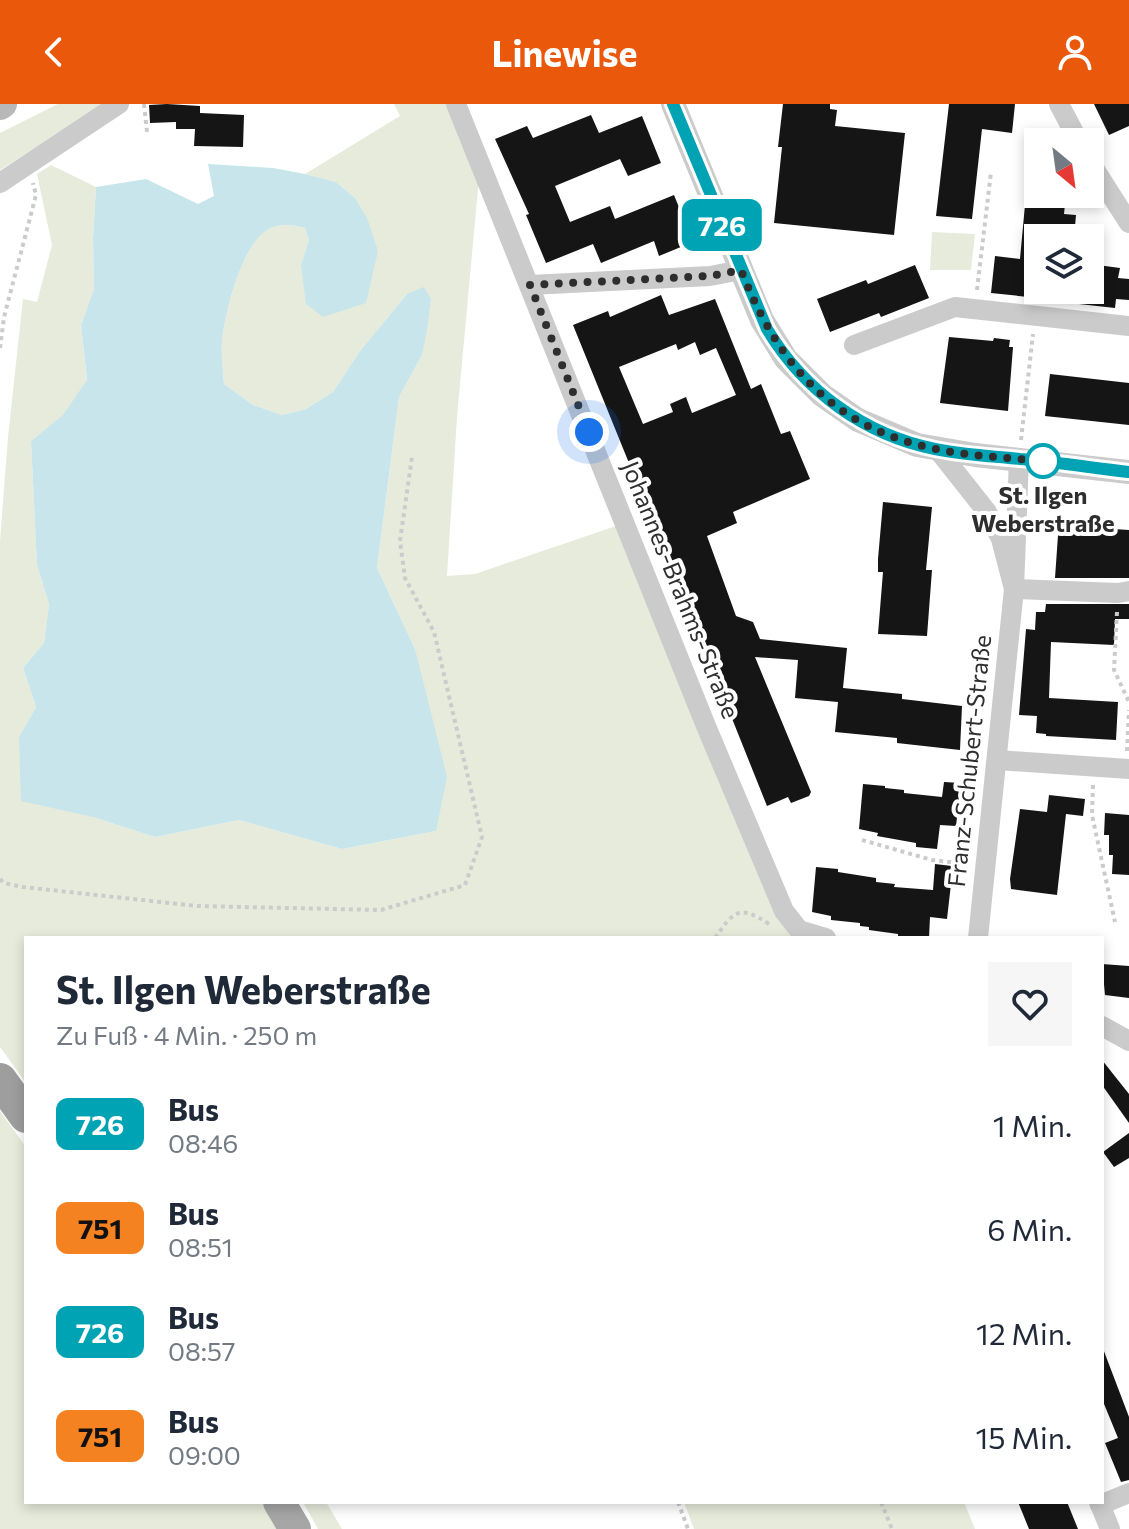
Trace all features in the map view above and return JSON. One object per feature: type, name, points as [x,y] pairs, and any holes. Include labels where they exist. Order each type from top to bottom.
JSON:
[{"type":"highway","points":[[0,1080],[24,1113]]},
{"type":"main road","points":[[280,1504],[295,1529]]},
{"type":"street","points":[[0,183],[119,104]]},
{"type":"street","points":[[673,104],[767,329],[786,359],[835,405],[900,440],[938,450],[1129,472]]},
{"type":"street","points":[[1059,104],[1072,128]]},
{"type":"street","name":"Johannes-Brahms-Straße","points":[[463,105],[530,285],[706,726],[784,911],[795,927]]},
{"type":"street","points":[[1104,184],[1129,223]]},
{"type":"street","points":[[530,285],[710,276],[741,270]]},
{"type":"street","points":[[854,345],[947,308],[975,308],[1129,326]]},
{"type":"street","name":"Franz-Schubert-Straße","points":[[938,450],[987,512],[1001,539],[1014,589]]},
{"type":"street","name":"Franz-Schubert-Straße","points":[[978,936],[1014,589],[1019,458]]},
{"type":"street","points":[[1014,589],[1123,592]]},
{"type":"street","points":[[997,760],[1127,769]]},
{"type":"street","points":[[795,927],[820,936]]},
{"type":"street","points":[[1104,1027],[1129,1041]]},
{"type":"street","points":[[1104,1502],[1129,1493]]},
{"type":"street","points":[[1100,1504],[1110,1529]]},
{"type":"path","points":[[144,104],[147,132]]},
{"type":"path","points":[[0,348],[4,317],[36,195],[29,163]]},
{"type":"path","points":[[975,308],[991,172]]},
{"type":"path","points":[[1019,458],[1035,315]]},
{"type":"path","points":[[0,879],[4,883],[23,887],[197,906],[381,910],[465,885],[482,837],[434,632],[405,578],[400,541],[412,457]]},
{"type":"path","points":[[1123,592],[1114,670],[1129,702]]},
{"type":"path","points":[[1127,769],[1129,710]]},
{"type":"path","points":[[1094,767],[1092,815],[1115,922]]},
{"type":"path","points":[[862,840],[932,860],[984,866]]},
{"type":"path","points":[[717,936],[734,914],[746,911],[777,931],[795,927]]},
{"type":"path","points":[[679,1504],[688,1529]]},
{"type":"path","points":[[882,1504],[892,1529]]},
{"type":"green space","points":[[58,104],[106,104],[0,170],[0,133]]},
{"type":"green space","points":[[394,104],[448,104],[479,178],[457,417],[447,576],[475,574],[619,525],[756,868],[792,936],[24,936],[24,1080],[0,1047],[0,541],[23,299],[37,302],[52,245],[37,174],[51,165],[96,187],[94,289],[81,325],[87,381],[63,416],[31,441],[37,565],[49,604],[44,643],[23,668],[36,707],[19,737],[93,817],[155,837],[239,820],[342,849],[436,831],[415,649],[377,568],[399,397],[422,355],[431,299],[407,294],[360,351],[333,392],[306,409],[282,415],[253,405],[224,384],[222,341],[236,279],[259,237],[273,227],[287,225],[305,228],[309,240],[301,265],[355,198],[336,182],[305,174],[400,116]]},
{"type":"green space","points":[[932,232],[975,234],[971,270],[930,270]]},
{"type":"green space","points":[[0,1111],[24,1144],[24,1504],[265,1504],[280,1529],[0,1529]]},
{"type":"green space","points":[[304,1504],[327,1504],[342,1529],[318,1529]]},
{"type":"green space","points":[[685,1504],[965,1504],[975,1529],[694,1529]]},
{"type":"water","points":[[208,164],[273,168],[336,182],[355,198],[367,218],[378,251],[366,303],[323,317],[306,304],[301,265],[309,240],[305,228],[278,226],[259,237],[236,279],[222,346],[224,384],[253,405],[282,415],[306,409],[333,392],[360,351],[407,294],[424,287],[431,299],[422,355],[399,397],[377,568],[415,649],[447,777],[436,831],[342,849],[239,820],[155,837],[93,817],[21,801],[19,737],[36,707],[23,668],[44,643],[49,604],[37,565],[31,441],[63,415],[87,380],[81,325],[94,289],[96,187],[146,179],[198,204],[214,196]]},
{"type":"building","points":[[783,104],[830,104],[830,109],[837,110],[835,126],[905,133],[894,235],[774,223]]},
{"type":"building","points":[[949,104],[1015,104],[1012,133],[982,129],[972,219],[936,216]]},
{"type":"building","points":[[1094,104],[1129,104],[1129,126],[1109,135]]},
{"type":"building","points":[[149,105],[200,106],[200,113],[244,115],[243,147],[194,146],[195,129],[176,129],[176,122],[150,123]]},
{"type":"building","points":[[591,115],[599,133],[642,116],[661,163],[628,176],[620,159],[555,186],[570,222],[610,206],[615,219],[674,195],[693,242],[659,256],[654,241],[601,263],[593,244],[546,263],[526,215],[529,214],[495,139],[527,126],[533,138]]},
{"type":"building","points":[[1025,208],[1065,208],[1064,214],[1076,215],[1075,224],[1024,224],[1024,297],[991,293],[995,256],[1020,259]]},
{"type":"building","points":[[915,265],[929,298],[830,332],[817,299],[866,280],[868,284]]},
{"type":"building","points":[[1104,266],[1120,268],[1118,278],[1129,279],[1129,300],[1116,299],[1115,308],[1079,304],[1104,304]]},
{"type":"building","points":[[661,295],[669,315],[715,299],[751,389],[761,384],[781,434],[790,431],[810,479],[733,512],[737,523],[707,536],[736,616],[753,622],[760,639],[847,648],[843,688],[902,694],[902,699],[962,706],[960,750],[897,743],[897,738],[835,732],[838,702],[795,698],[798,660],[755,657],[811,792],[809,796],[791,803],[788,797],[767,806],[679,585],[655,532],[651,534],[640,508],[646,505],[573,325],[608,311],[610,317]],"holes":[[[695,342],[700,355],[716,348],[736,395],[692,413],[686,397],[670,404],[673,412],[643,424],[619,367],[676,344],[678,350]]]},
{"type":"building","points":[[949,337],[1010,340],[1009,347],[1013,347],[1008,411],[940,403]]},
{"type":"building","points":[[1050,374],[1129,383],[1129,425],[1045,416]]},
{"type":"building","points":[[883,502],[932,507],[926,570],[932,570],[927,636],[878,634],[883,572],[878,572],[878,559]]},
{"type":"building","points":[[1059,521],[1083,522],[1083,527],[1129,530],[1129,578],[1055,578]]},
{"type":"building","points":[[1046,604],[1129,604],[1129,619],[1115,619],[1114,645],[1051,642],[1049,698],[1118,702],[1116,740],[1046,736],[1036,733],[1037,716],[1019,715],[1026,629],[1035,630],[1036,612],[1045,612]]},
{"type":"building","points":[[944,782],[961,783],[956,826],[940,825],[937,849],[916,847],[916,843],[877,836],[878,833],[859,829],[863,784],[942,797]]},
{"type":"building","points":[[1049,795],[1085,799],[1083,816],[1066,814],[1057,895],[1011,889],[1020,809],[1047,812]]},
{"type":"building","points":[[1105,813],[1129,815],[1129,875],[1112,874],[1113,855],[1109,855],[1109,835],[1104,835]]},
{"type":"building","points":[[935,864],[952,866],[947,919],[930,917],[929,936],[898,936],[869,930],[860,923],[831,920],[831,916],[812,912],[816,867],[876,878],[876,882],[895,884],[894,887],[933,890]]},
{"type":"building","points":[[1104,964],[1129,966],[1129,998],[1105,995]]},
{"type":"building","points":[[1104,1063],[1129,1094],[1129,1123],[1104,1088]]},
{"type":"building","points":[[1129,1133],[1129,1158],[1114,1167],[1104,1151]]},
{"type":"building","points":[[1104,1351],[1129,1417],[1129,1480],[1121,1482],[1105,1443],[1118,1438],[1104,1404]]},
{"type":"building","points":[[1019,1504],[1068,1504],[1078,1529],[1029,1529]]},
{"type":"bus line","name":"726","points":[[673,104],[754,304],[786,359],[822,395],[870,426],[917,445],[975,455],[1129,472]]},
{"type":"place","name":"St. Ilgen Weberstraße","points":[[1043,461]]},
{"type":"route","points":[[589,432],[530,285],[710,276],[741,270],[754,304],[786,359],[822,395],[847,413],[900,440],[917,445],[1046,462],[1043,461]]}]
